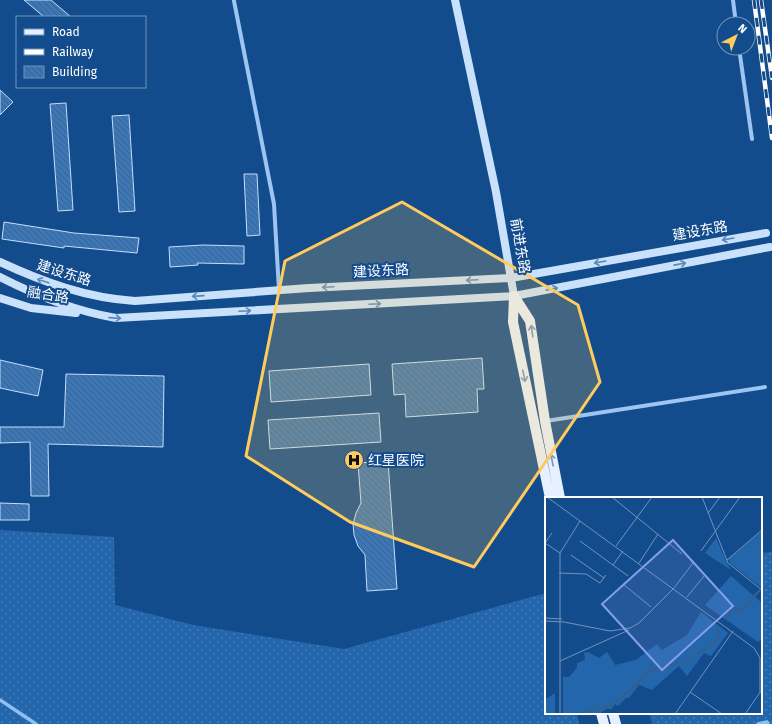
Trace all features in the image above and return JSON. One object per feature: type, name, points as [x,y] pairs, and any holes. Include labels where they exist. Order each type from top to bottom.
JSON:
[{"type":"main road","name":"前进东路","points":[[455,0],[496,192],[514,296],[513,322],[550,497]]},
{"type":"main road","name":"建设东路","points":[[0,262],[39,279],[77,292],[113,300],[135,301],[279,290],[511,278],[766,232]]},
{"type":"main road","name":"建设东路","points":[[0,277],[40,297],[93,314],[116,318],[514,296],[770,247]]},
{"type":"main road","points":[[514,296],[530,320],[545,421],[560,497]]},
{"type":"main road","name":"融合路","points":[[0,298],[31,308],[93,314]]},
{"type":"main road","points":[[601,714],[604,724]]},
{"type":"main road","points":[[613,714],[616,724]]},
{"type":"street","points":[[733,0],[735,16]]},
{"type":"street","points":[[234,1],[274,204],[279,290]]},
{"type":"street","points":[[740,56],[752,139]]},
{"type":"street","points":[[545,421],[765,387]]},
{"type":"highlighted area","points":[[402,202],[578,305],[600,382],[474,567],[350,522],[246,456],[285,261]]},
{"type":"shaded area","points":[[0,530],[114,537],[115,605],[193,625],[344,649],[545,593],[545,714],[577,714],[579,724],[0,724]]},
{"type":"shaded area","points":[[772,552],[772,724],[652,724],[649,714],[762,714],[762,553]]},
{"type":"building","points":[[24,0],[51,0],[70,16],[43,16]]},
{"type":"building","points":[[0,90],[13,102],[0,115]]},
{"type":"building","points":[[66,103],[73,210],[58,211],[50,104]]},
{"type":"building","points":[[129,115],[135,211],[119,212],[112,116]]},
{"type":"building","points":[[244,174],[257,174],[260,235],[247,236]]},
{"type":"building","points":[[4,222],[74,233],[139,238],[137,253],[64,246],[64,248],[2,239]]},
{"type":"building","points":[[203,245],[244,246],[244,264],[197,263],[198,265],[170,267],[169,247]]},
{"type":"building","points":[[482,358],[484,389],[477,389],[478,412],[406,417],[405,394],[394,395],[392,364]]},
{"type":"building","points":[[0,360],[43,370],[38,396],[0,388]]},
{"type":"building","points":[[369,364],[371,395],[271,402],[269,371]]},
{"type":"building","points":[[66,374],[164,376],[163,447],[48,444],[49,496],[31,496],[30,442],[0,443],[0,427],[64,427]]},
{"type":"building","points":[[379,413],[381,442],[270,449],[268,420]]},
{"type":"building","points":[[388,461],[397,589],[367,591],[365,555],[358,546],[354,535],[353,524],[361,503],[358,463]]},
{"type":"building","points":[[0,503],[29,504],[29,520],[0,520]]},
{"type":"waterway","points":[[0,700],[36,724]]},
{"type":"waterway","points":[[758,724],[767,722],[768,724]]},
{"type":"railway","points":[[754,0],[772,138]]},
{"type":"railway","points":[[761,0],[772,78]]},
{"type":"place","name":"红星医院","points":[[354,460]]}]
